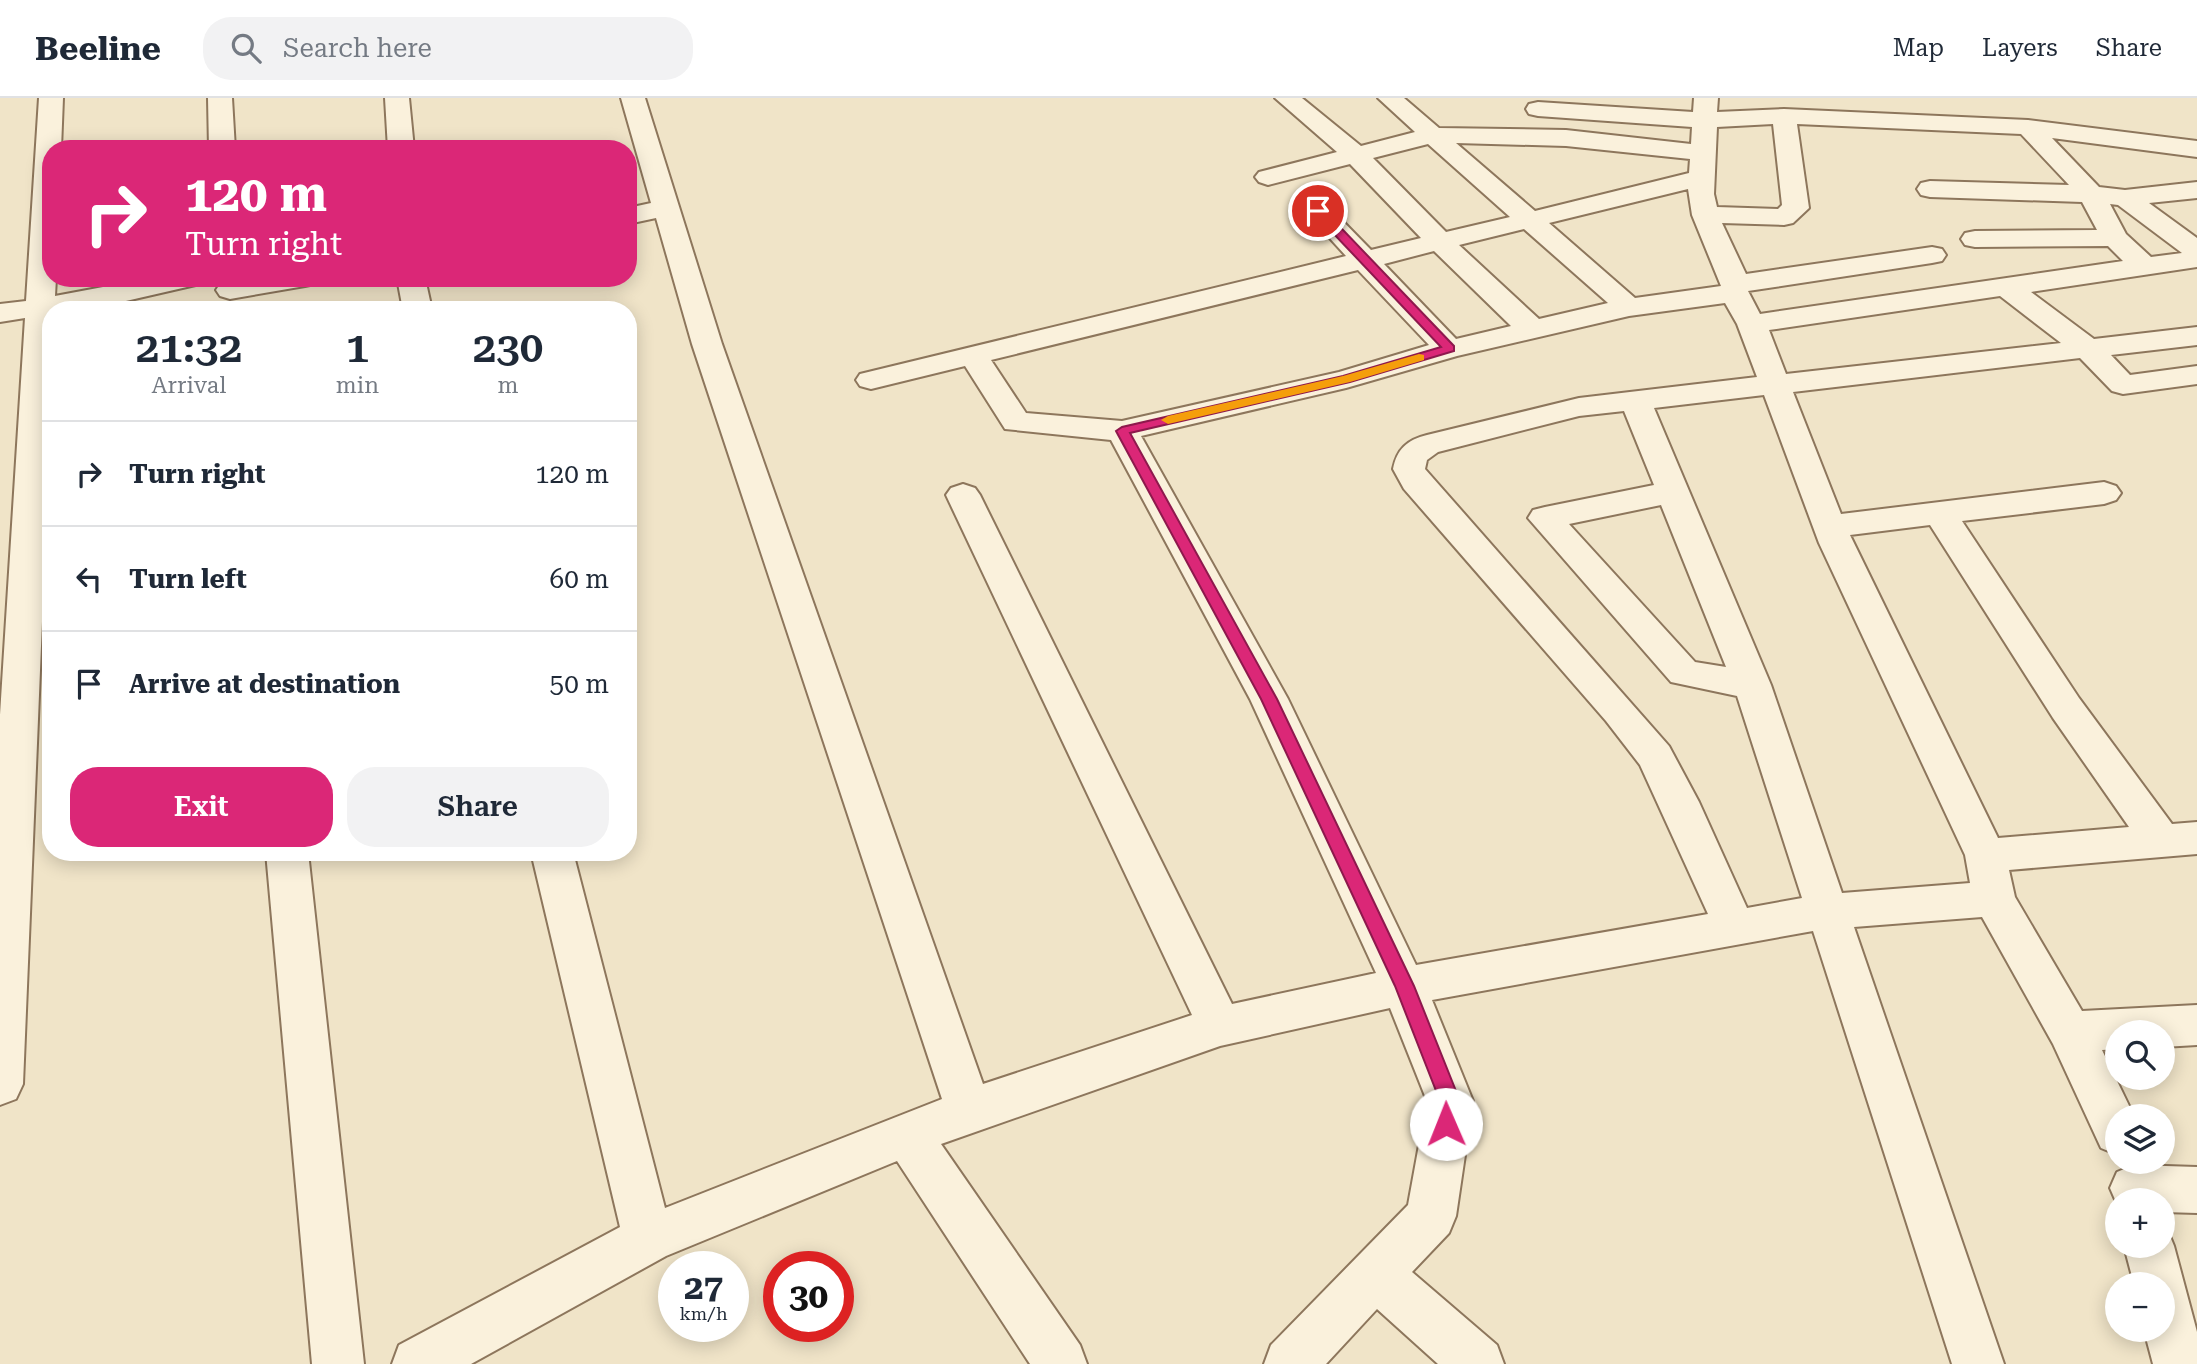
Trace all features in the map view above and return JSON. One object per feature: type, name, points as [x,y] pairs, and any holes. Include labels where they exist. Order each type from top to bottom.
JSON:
[{"type":"street","points":[[49,140],[51,98]]},
{"type":"street","points":[[220,98],[222,140]]},
{"type":"street","points":[[397,98],[400,140]]},
{"type":"street","points":[[633,98],[707,344],[970,1111]]},
{"type":"street","points":[[1287,98],[1356,155],[1440,242],[1534,331]]},
{"type":"street","points":[[1390,98],[1629,307]]},
{"type":"street","points":[[1538,108],[1704,137]]},
{"type":"street","points":[[1705,215],[1784,217],[1796,208],[1784,116]]},
{"type":"street","points":[[871,380],[1528,220],[1704,137],[1784,116],[2028,127],[2197,149]]},
{"type":"street","points":[[2028,127],[2091,194],[2115,238]]},
{"type":"street","points":[[1268,177],[1434,135],[1704,137]]},
{"type":"street","points":[[1704,137],[1705,215],[1734,289],[1752,324],[1830,526],[1986,855],[1994,898],[2070,1032],[2105,1106]]},
{"type":"street","points":[[2150,143],[2197,177]]},
{"type":"street","points":[[1930,189],[2091,194],[2125,198],[2197,190]]},
{"type":"street","points":[[2125,198],[2197,283]]},
{"type":"street","points":[[637,214],[667,208]]},
{"type":"street","points":[[1318,211],[1449,349]]},
{"type":"street","points":[[1975,240],[2115,238],[2178,260]]},
{"type":"street","points":[[0,1084],[42,254]]},
{"type":"street","points":[[973,355],[1016,422],[1122,431],[1346,379],[1449,349],[1629,307],[1932,255]]},
{"type":"street","points":[[1752,324],[2178,260]]},
{"type":"street","points":[[83,301],[150,287]]},
{"type":"street","points":[[231,293],[261,287]]},
{"type":"street","points":[[2007,287],[2088,349],[2123,385],[2197,375]]},
{"type":"street","points":[[0,313],[42,306]]},
{"type":"street","points":[[1735,928],[1679,802],[1655,756],[1619,711],[1416,482],[1409,469],[1412,455],[1427,445],[1579,407],[2197,336]]},
{"type":"street","points":[[1635,400],[1752,685],[1978,1364]]},
{"type":"street","points":[[1122,431],[1269,699],[1404,986],[1450,1101],[1431,1216],[1290,1364]]},
{"type":"street","points":[[1673,492],[1545,518],[1684,673],[1752,685]]},
{"type":"street","points":[[1830,526],[2104,493]]},
{"type":"street","points":[[963,495],[1220,1026]]},
{"type":"street","points":[[1940,514],[2066,708],[2180,840]]},
{"type":"street","points":[[1986,855],[2180,840]]},
{"type":"street","points":[[287,861],[338,1364]]},
{"type":"street","points":[[554,861],[648,1239]]},
{"type":"street","points":[[418,1364],[648,1239],[970,1111],[1220,1026],[1404,986],[1829,911],[1994,898]]},
{"type":"street","points":[[2070,1032],[2197,1025]]},
{"type":"street","points":[[907,1135],[1062,1364]]},
{"type":"street","points":[[2133,1184],[2197,1189]]},
{"type":"street","points":[[1376,1274],[1478,1364]]},
{"type":"street","points":[[2174,1342],[2179,1364]]},
{"type":"slow traffic","points":[[1168,420],[1346,379],[1419,358]]},
{"type":"route","points":[[1318,211],[1449,349],[1346,379],[1122,431],[1269,699],[1404,986],[1450,1101],[1446,1124]]}]
